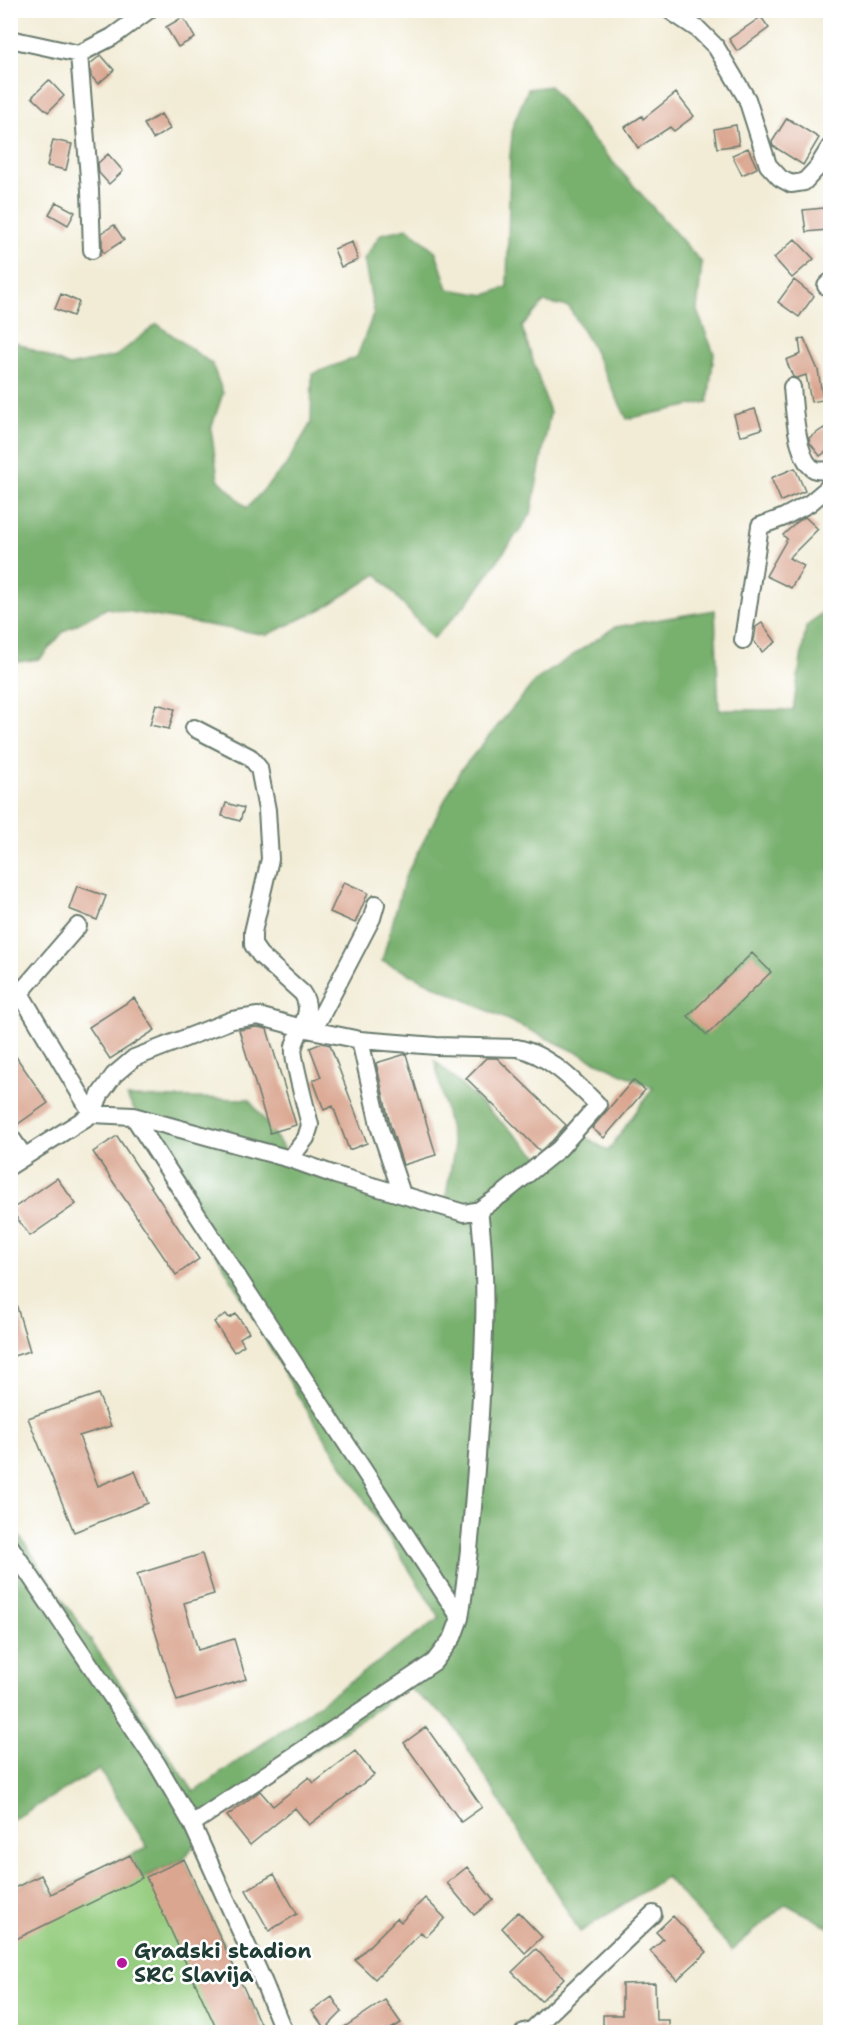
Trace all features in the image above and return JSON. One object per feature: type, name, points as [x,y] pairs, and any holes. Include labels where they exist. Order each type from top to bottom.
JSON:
[{"type":"street","points":[[10,39],[79,54],[112,37],[149,10]]},
{"type":"street","points":[[669,10],[699,30],[716,47],[747,99],[768,165],[780,178],[791,184],[804,183],[831,147]]},
{"type":"street","points":[[79,54],[90,190],[92,250]]},
{"type":"street","points":[[792,387],[802,454],[808,464],[816,470],[831,470]]},
{"type":"street","points":[[743,640],[760,526],[782,518],[810,503],[831,486]]},
{"type":"street","points":[[194,728],[250,757],[259,768],[267,810],[270,859],[252,932],[253,945],[260,956],[302,993],[306,1000],[307,1011],[292,1048],[309,1131],[290,1159]]},
{"type":"street","points":[[302,1028],[319,1020],[372,918],[376,904]]},
{"type":"street","points":[[78,926],[15,987],[92,1114]]},
{"type":"street","points":[[10,1136],[17,1161],[92,1114],[101,1093],[114,1075],[134,1058],[232,1020],[258,1016],[360,1040],[529,1050],[584,1090],[598,1105],[559,1149],[479,1210],[464,1213],[290,1159],[133,1116],[92,1114]]},
{"type":"street","points":[[360,1040],[380,1129],[402,1194]]},
{"type":"street","points":[[133,1116],[460,1618]]},
{"type":"street","points":[[192,1824],[434,1662],[453,1637],[460,1618],[467,1572],[485,1325],[483,1238],[479,1210]]},
{"type":"street","points":[[10,1546],[157,1764],[192,1824],[284,2032]]},
{"type":"street","points":[[524,2032],[531,2030],[653,1914]]},
{"type":"green space","points":[[550,86],[589,135],[702,263],[697,311],[714,353],[708,402],[627,419],[590,343],[569,307],[544,302],[522,327],[550,413],[531,514],[468,602],[433,639],[377,574],[324,608],[267,635],[107,608],[64,631],[40,659],[11,663],[11,340],[69,366],[116,356],[157,324],[212,364],[223,393],[211,429],[218,479],[247,508],[286,465],[311,423],[312,374],[357,357],[374,312],[364,259],[381,234],[408,228],[436,252],[448,289],[486,295],[507,287],[510,157],[513,125],[528,89]]},
{"type":"green space","points":[[830,605],[830,1928],[786,1904],[732,1950],[666,1877],[580,1932],[451,1721],[408,1688],[213,1819],[184,1859],[142,1878],[130,1855],[148,1848],[99,1769],[11,1821],[10,1522],[194,1792],[440,1618],[295,1391],[127,1097],[249,1099],[297,1167],[443,1213],[454,1150],[435,1061],[550,1167],[581,1134],[608,1151],[653,1088],[382,961],[405,877],[460,771],[536,680],[615,627],[715,610],[719,710],[793,710],[806,627]]},
{"type":"green space","name":"Gradski stadion SRC Slavija","points":[[130,1855],[142,1878],[184,1859],[264,2032],[11,2032],[11,1890],[41,1875],[51,1894]]},
{"type":"building","points":[[183,17],[195,38],[178,47],[166,27]]},
{"type":"building","points":[[761,17],[769,28],[737,51],[729,39]]},
{"type":"building","points":[[101,55],[114,70],[98,84],[91,76],[90,64]]},
{"type":"building","points":[[49,80],[64,96],[48,112],[32,97]]},
{"type":"building","points":[[676,93],[694,116],[674,131],[670,127],[638,148],[625,127],[642,116],[643,119]]},
{"type":"building","points":[[161,114],[170,129],[153,139],[144,124]]},
{"type":"building","points":[[787,118],[819,138],[803,165],[773,146],[772,142]]},
{"type":"building","points":[[736,125],[739,145],[717,148],[714,129]]},
{"type":"building","points":[[53,140],[72,144],[66,170],[47,166]]},
{"type":"building","points":[[748,148],[757,168],[742,175],[732,155]]},
{"type":"building","points":[[108,154],[123,171],[109,184],[99,173],[98,163]]},
{"type":"building","points":[[56,202],[75,212],[68,225],[49,214]]},
{"type":"building","points":[[824,208],[827,230],[806,232],[803,210]]},
{"type":"building","points":[[114,225],[124,240],[104,253],[102,233]]},
{"type":"building","points":[[795,239],[814,259],[792,278],[774,258]]},
{"type":"building","points":[[352,242],[358,260],[341,267],[334,249]]},
{"type":"building","points":[[794,280],[814,296],[799,317],[778,302]]},
{"type":"building","points":[[61,294],[79,302],[73,316],[55,309]]},
{"type":"building","points":[[804,338],[818,370],[823,400],[811,402],[806,375],[793,377],[786,360],[801,354],[799,340]]},
{"type":"building","points":[[755,409],[762,429],[740,436],[734,415]]},
{"type":"building","points":[[824,428],[831,436],[831,448],[820,456],[809,438]]},
{"type":"building","points":[[795,468],[805,491],[781,501],[771,478]]},
{"type":"building","points":[[805,517],[818,529],[789,558],[804,566],[791,588],[766,576],[787,539],[783,535]]},
{"type":"building","points":[[762,623],[776,642],[762,652],[754,641],[756,627]]},
{"type":"building","points":[[156,704],[175,709],[169,729],[150,725]]},
{"type":"building","points":[[226,803],[244,808],[240,821],[222,816]]},
{"type":"building","points":[[344,882],[368,893],[355,923],[330,912]]},
{"type":"building","points":[[77,886],[106,896],[97,920],[69,909]]},
{"type":"building","points":[[752,953],[771,972],[707,1035],[688,1016]]},
{"type":"building","points":[[134,998],[155,1030],[110,1059],[89,1027]]},
{"type":"building","points":[[257,1027],[267,1029],[296,1125],[270,1133],[239,1030]]},
{"type":"building","points":[[322,1043],[330,1045],[367,1143],[349,1150],[333,1106],[324,1110],[313,1080],[321,1077],[310,1048]]},
{"type":"building","points":[[10,1048],[48,1103],[15,1126],[10,1119]]},
{"type":"building","points":[[406,1054],[436,1155],[403,1165],[390,1124],[376,1063]]},
{"type":"building","points":[[486,1058],[497,1058],[566,1125],[540,1151],[466,1078]]},
{"type":"building","points":[[633,1080],[645,1090],[604,1138],[592,1128]]},
{"type":"building","points":[[117,1136],[199,1259],[176,1275],[93,1152]]},
{"type":"building","points":[[57,1178],[76,1204],[30,1236],[11,1210]]},
{"type":"building","points":[[14,1297],[30,1351],[10,1357],[10,1298]]},
{"type":"building","points":[[226,1314],[229,1318],[236,1314],[249,1332],[240,1338],[244,1345],[234,1352],[214,1322]]},
{"type":"building","points":[[98,1394],[111,1426],[79,1436],[98,1486],[135,1471],[148,1503],[74,1532],[28,1418]]},
{"type":"building","points":[[202,1554],[214,1594],[184,1603],[198,1650],[234,1639],[246,1679],[177,1701],[137,1574]]},
{"type":"building","points":[[426,1727],[482,1807],[461,1822],[404,1743]]},
{"type":"building","points":[[355,1751],[374,1775],[309,1825],[295,1808],[250,1845],[227,1816],[260,1791],[273,1806],[309,1777],[314,1783]]},
{"type":"building","points":[[130,1855],[142,1878],[10,1942],[10,1890],[41,1875],[51,1894]]},
{"type":"building","points":[[184,1859],[264,2032],[218,2032],[146,1877]]},
{"type":"building","points":[[467,1867],[493,1900],[474,1915],[447,1883]]},
{"type":"building","points":[[274,1874],[297,1914],[269,1931],[246,1890]]},
{"type":"building","points":[[425,1898],[445,1918],[426,1937],[421,1932],[375,1979],[355,1960],[397,1918],[401,1922]]},
{"type":"building","points":[[518,1912],[542,1937],[525,1953],[502,1928]]},
{"type":"building","points":[[673,1916],[707,1952],[677,1980],[650,1951],[663,1939],[656,1932]]},
{"type":"building","points":[[536,1949],[564,1978],[541,2001],[512,1972]]},
{"type":"building","points":[[655,1983],[656,2020],[669,2020],[669,2032],[603,2032],[603,2015],[622,2015],[622,1984]]},
{"type":"building","points":[[332,1997],[342,2012],[325,2029],[312,2011]]},
{"type":"building","points":[[385,2000],[401,2023],[386,2032],[337,2032]]},
{"type":"place","name":"Gradski stadion SRC Slavija","points":[[122,1963]]}]
